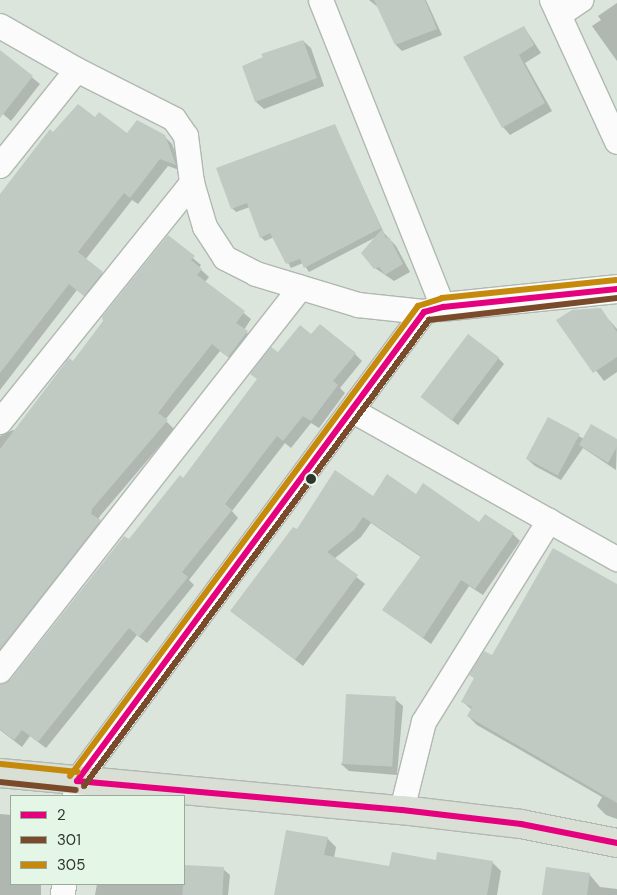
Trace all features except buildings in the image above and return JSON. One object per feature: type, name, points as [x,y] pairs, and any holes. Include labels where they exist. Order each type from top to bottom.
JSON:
[{"type":"main road","points":[[0,773],[76,788],[180,795]]},
{"type":"main road","points":[[185,795],[402,810],[521,824],[617,843]]},
{"type":"street","points":[[321,0],[433,310]]},
{"type":"street","points":[[581,0],[556,7],[617,142]]},
{"type":"street","points":[[0,26],[77,70],[174,118],[186,136],[192,183],[205,227],[225,258],[256,274],[358,305],[433,310],[617,289]]},
{"type":"street","points":[[0,166],[77,70]]},
{"type":"street","points":[[0,422],[192,183]]},
{"type":"street","points":[[0,671],[300,288]]},
{"type":"street","points":[[76,788],[353,411],[433,310]]},
{"type":"street","points":[[353,411],[617,559]]},
{"type":"street","points":[[402,810],[424,722],[549,521]]},
{"type":"transit line","name":"305","points":[[70,776],[418,306],[442,298],[616,280]]},
{"type":"transit line","name":"2","points":[[77,781],[424,312],[443,307],[617,289]]},
{"type":"transit line","name":"301","points":[[84,786],[429,320],[617,298]]},
{"type":"transit line","name":"305","points":[[1,764],[78,772]]},
{"type":"transit line","name":"2","points":[[77,781],[402,810],[521,824],[617,843]]},
{"type":"transit line","name":"301","points":[[0,782],[76,790]]}]
